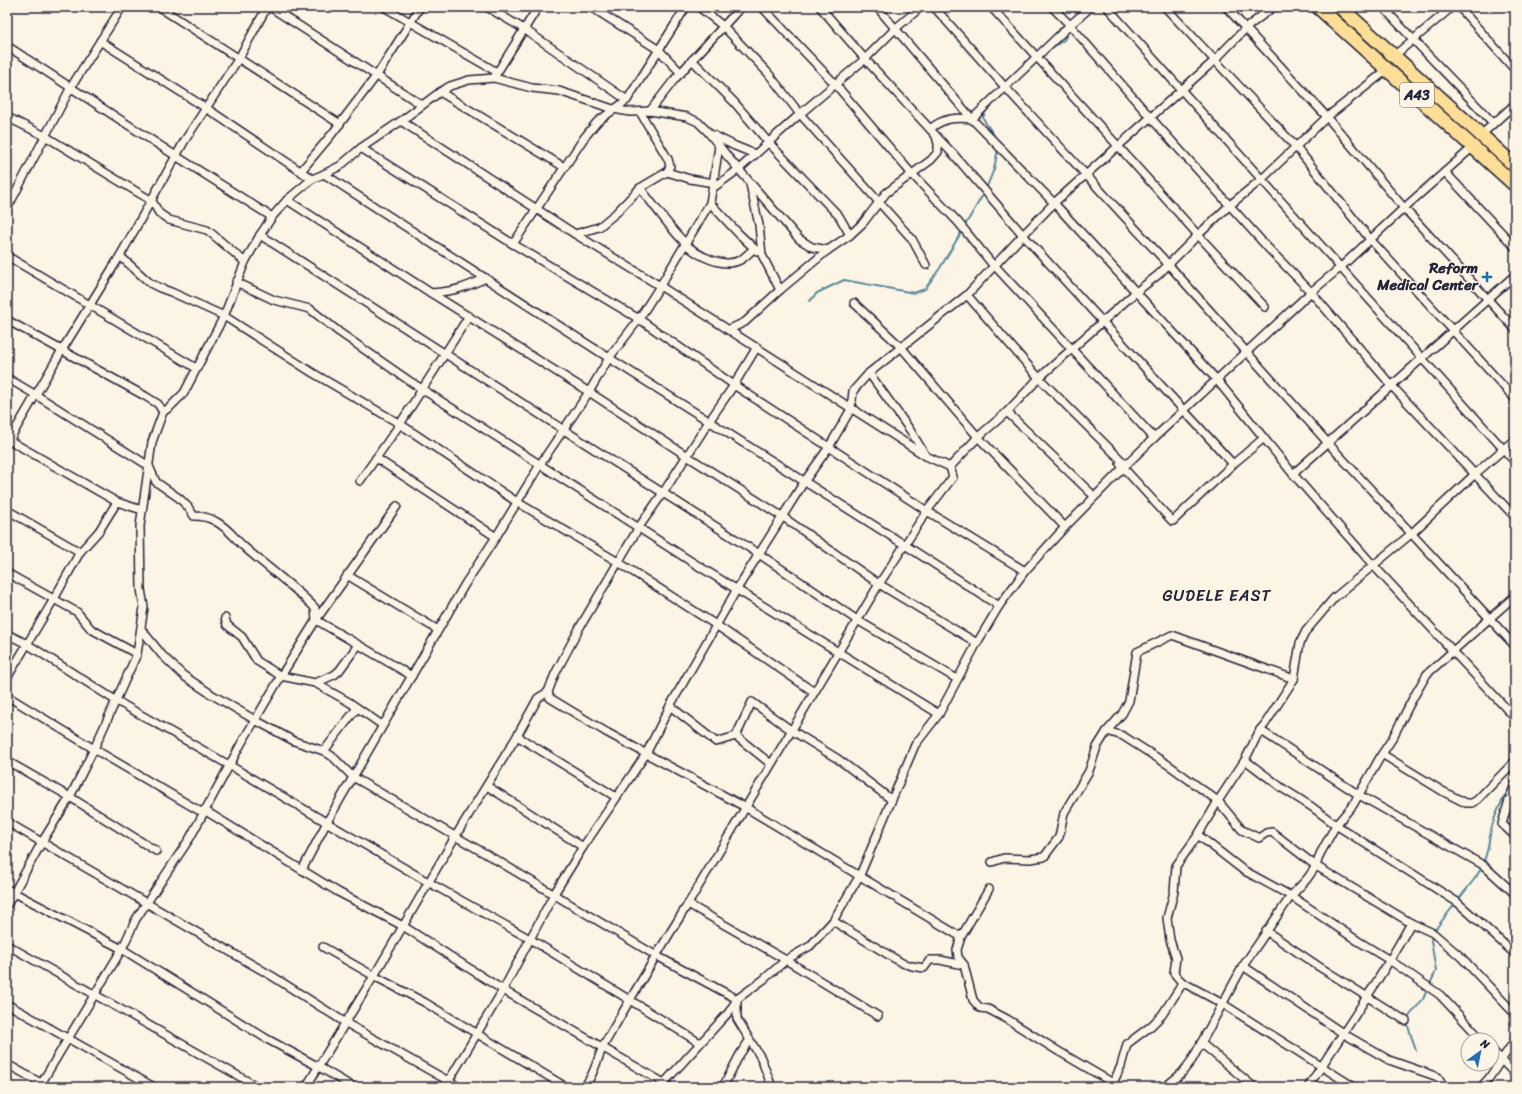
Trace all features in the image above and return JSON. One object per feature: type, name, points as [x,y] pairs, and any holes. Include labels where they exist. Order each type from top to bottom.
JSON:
[{"type":"highway","name":"A43","points":[[1318,7],[1515,185]]},
{"type":"highway","name":"A43","points":[[1340,7],[1395,55],[1441,100],[1515,166]]},
{"type":"street","points":[[7,209],[71,87],[122,7]]},
{"type":"street","points":[[159,7],[340,124]]},
{"type":"street","points":[[142,510],[117,502],[8,441],[120,256],[185,140],[239,58],[269,7],[422,105]]},
{"type":"street","points":[[384,7],[495,75],[532,88],[558,91],[613,109],[630,112],[650,111],[687,118],[698,122],[799,239],[812,247],[828,250]]},
{"type":"street","points":[[301,171],[340,124],[377,75],[420,7]]},
{"type":"street","points":[[487,7],[524,29],[627,100]]},
{"type":"street","points":[[7,905],[42,842],[70,797],[94,749],[137,654],[144,607],[140,581],[140,526],[152,442],[163,412],[184,393],[224,316],[236,282],[260,235],[272,217],[287,200],[312,179],[340,166],[361,148],[450,86],[469,80],[495,75],[538,7]]},
{"type":"street","points":[[591,7],[659,50],[681,73]]},
{"type":"street","points":[[513,244],[564,167],[597,122],[627,100],[686,7]]},
{"type":"street","points":[[699,7],[723,26],[768,73],[800,114],[912,239],[926,265]]},
{"type":"street","points":[[650,111],[692,60],[741,7]]},
{"type":"street","points":[[762,7],[836,85],[911,173],[958,222],[994,265],[1154,438]]},
{"type":"street","points":[[820,7],[865,59],[955,156],[1023,235],[1233,464]]},
{"type":"street","points":[[877,7],[972,119],[1054,203],[1217,380],[1293,474],[1373,565],[1515,718]]},
{"type":"street","points":[[714,186],[739,169],[800,114],[836,85],[896,28],[921,7]]},
{"type":"street","points":[[934,7],[1005,87],[1087,174],[1411,534],[1515,646]]},
{"type":"street","points":[[991,7],[1265,307]]},
{"type":"street","points":[[1052,7],[1070,25],[1150,117],[1268,248],[1311,292],[1391,386],[1515,517]]},
{"type":"street","points":[[972,119],[1070,25],[1091,7]]},
{"type":"street","points":[[1107,7],[1515,462]]},
{"type":"street","points":[[1165,7],[1296,147],[1370,239],[1515,399]]},
{"type":"street","points":[[1226,7],[1327,116],[1404,208],[1515,329]]},
{"type":"street","points":[[447,1084],[503,990],[554,894],[583,847],[646,754],[670,706],[737,589],[804,482],[829,447],[851,409],[853,391],[869,373],[967,295],[1054,203],[1214,61],[1246,28],[1273,7]]},
{"type":"street","points":[[1383,7],[1412,40],[1447,74],[1493,123]]},
{"type":"street","points":[[1395,55],[1452,7]]},
{"type":"street","points":[[1459,7],[1515,70]]},
{"type":"street","points":[[100,41],[206,108],[312,179]]},
{"type":"street","points":[[7,46],[272,217]]},
{"type":"street","points":[[692,60],[734,102],[769,143],[839,216],[850,235]]},
{"type":"street","points":[[950,467],[978,437],[1007,412],[1039,378],[1136,292],[1158,275],[1198,235],[1230,205],[1262,179],[1327,116],[1388,69]]},
{"type":"street","points":[[440,92],[564,167]]},
{"type":"street","points":[[1481,135],[1515,104]]},
{"type":"street","points":[[575,234],[599,228],[640,188],[667,172],[670,166],[668,158],[640,112]]},
{"type":"street","points":[[7,117],[46,136],[152,201],[163,217],[207,230],[216,236],[245,262]]},
{"type":"street","points":[[930,129],[936,124],[948,119],[958,117],[972,119]]},
{"type":"street","points":[[401,121],[575,234],[660,286],[851,409],[926,456],[950,467]]},
{"type":"street","points":[[708,132],[723,141],[755,154]]},
{"type":"street","points":[[728,330],[745,322],[780,290],[828,250],[850,235],[863,223],[886,192],[931,160],[938,152],[936,136]]},
{"type":"street","points":[[302,870],[327,822],[382,725],[465,584],[496,537],[541,463],[610,358],[639,319],[710,203],[714,186],[719,146]]},
{"type":"street","points":[[7,696],[94,749],[201,810],[338,892],[403,926],[503,990],[664,1083],[729,1012],[737,999],[763,980],[786,960],[810,946],[833,921],[860,875],[915,745],[939,714],[977,643],[999,606],[1025,571],[1122,464],[1154,438],[1311,292],[1341,267],[1404,208],[1473,147]]},
{"type":"street","points":[[361,148],[513,244],[639,319],[734,385],[928,511],[1025,571]]},
{"type":"street","points":[[667,172],[714,186]]},
{"type":"street","points":[[1445,172],[1515,247]]},
{"type":"street","points":[[324,174],[999,606]]},
{"type":"street","points":[[750,182],[759,225],[762,255],[780,290]]},
{"type":"street","points":[[640,188],[685,244],[714,262],[728,264],[739,260],[754,249]]},
{"type":"street","points":[[287,200],[783,517],[879,584],[977,643]]},
{"type":"street","points":[[710,203],[754,249],[762,255]]},
{"type":"street","points":[[260,235],[759,554],[857,620],[957,679]]},
{"type":"street","points":[[7,256],[196,368]]},
{"type":"street","points":[[120,256],[150,283],[224,316],[313,373],[400,424],[517,502],[618,562],[716,625],[814,692]]},
{"type":"street","points":[[1293,474],[1454,331],[1488,298],[1515,276]]},
{"type":"street","points":[[431,293],[463,289],[486,278]]},
{"type":"street","points":[[236,282],[274,300],[310,310],[411,382],[541,463],[638,527],[939,714]]},
{"type":"street","points":[[967,295],[1039,378],[1122,464],[1173,521],[1233,464],[1264,438]]},
{"type":"street","points":[[854,303],[901,347],[978,437],[1065,527]]},
{"type":"street","points":[[360,481],[400,424],[469,316]]},
{"type":"street","points":[[7,320],[158,404],[163,412]]},
{"type":"street","points":[[306,1087],[346,1023],[455,837],[518,736],[538,698],[548,692],[555,674],[580,627],[638,527],[663,493],[757,348]]},
{"type":"street","points":[[869,373],[910,430],[926,456]]},
{"type":"street","points":[[7,378],[149,466],[156,482],[179,498],[194,516],[205,516],[215,520],[227,529],[242,545],[298,591],[315,608],[316,620]]},
{"type":"street","points":[[1007,412],[1094,496]]},
{"type":"street","points":[[1354,1087],[1223,1004],[1182,982],[1174,973],[1176,958],[1170,940],[1167,918],[1174,892],[1176,866],[1198,835],[1244,760],[1260,730],[1294,679],[1300,643],[1306,631],[1334,598],[1411,534],[1515,439]]},
{"type":"street","points":[[376,458],[496,537]]},
{"type":"street","points":[[584,1087],[594,1071],[603,1047],[655,955],[688,904],[857,620],[879,584],[952,477],[950,467]]},
{"type":"street","points":[[7,678],[80,552],[99,531],[117,502]]},
{"type":"street","points":[[40,1085],[122,949],[136,919],[190,838],[201,810],[281,676],[316,620],[397,506]]},
{"type":"street","points":[[7,510],[80,552]]},
{"type":"street","points":[[7,574],[77,612],[91,629],[137,654]]},
{"type":"street","points":[[348,575],[438,630]]},
{"type":"street","points":[[1165,1087],[1181,1074],[1192,1060],[1243,966],[1291,896],[1308,879],[1336,825],[1347,813],[1359,795],[1392,739],[1427,674],[1515,596]]},
{"type":"street","points":[[225,618],[227,625],[242,637],[257,661],[281,676],[315,683],[382,725]]},
{"type":"street","points":[[316,620],[412,676]]},
{"type":"street","points":[[141,629],[162,655],[184,676],[254,720],[294,741],[324,751],[333,757],[353,777],[554,894],[655,955],[737,999]]},
{"type":"street","points":[[7,634],[27,644],[115,700],[428,882],[530,939],[700,1043]]},
{"type":"street","points":[[992,862],[1004,858],[1030,859],[1044,857],[1059,837],[1064,813],[1089,772],[1097,747],[1106,731],[1122,714],[1129,701],[1137,652],[1172,635],[1294,679]]},
{"type":"street","points":[[315,683],[334,675],[339,671],[358,645]]},
{"type":"street","points":[[548,692],[550,698],[646,754],[745,807],[962,937]]},
{"type":"street","points":[[670,706],[716,742],[736,736],[752,702],[791,730],[838,759],[892,800]]},
{"type":"street","points":[[324,751],[357,708]]},
{"type":"street","points":[[1260,730],[1359,795],[1483,866],[1515,894]]},
{"type":"street","points":[[1106,731],[1123,736],[1170,766],[1218,801],[1242,830],[1259,838],[1266,833],[1272,832],[1316,866],[1411,923],[1433,933],[1461,957],[1515,1014]]},
{"type":"street","points":[[518,736],[616,797]]},
{"type":"street","points":[[736,736],[771,764]]},
{"type":"street","points":[[1382,754],[1444,792],[1466,803],[1472,803],[1477,800],[1515,761]]},
{"type":"street","points":[[1244,760],[1336,825],[1457,902],[1515,954]]},
{"type":"street","points":[[7,761],[70,797],[156,851]]},
{"type":"street","points":[[1515,784],[1502,824],[1515,836]]},
{"type":"street","points":[[487,786],[583,847]]},
{"type":"street","points":[[7,822],[265,972],[447,1084],[459,1087]]},
{"type":"street","points":[[1198,835],[1244,870],[1291,896],[1358,941],[1391,960],[1440,995],[1475,1032]]},
{"type":"street","points":[[7,888],[122,949],[267,1039],[353,1087]]},
{"type":"street","points":[[990,889],[962,937],[957,950],[958,957],[964,965],[974,1000],[980,1008],[988,1009],[1007,1019],[1113,1083],[1121,1066],[1127,1044],[1162,1016],[1179,990],[1182,982]]},
{"type":"street","points":[[688,904],[786,960],[878,1016]]},
{"type":"street","points":[[833,921],[902,963],[924,968],[930,960],[940,960],[964,965]]},
{"type":"street","points":[[1308,1087],[1391,960],[1411,923]]},
{"type":"street","points":[[1266,931],[1367,997],[1406,1020]]},
{"type":"street","points":[[7,945],[258,1087]]},
{"type":"street","points":[[323,947],[424,1002],[566,1087]]},
{"type":"street","points":[[1243,966],[1344,1034],[1389,1060],[1438,1077],[1444,1085],[1443,1087]]},
{"type":"street","points":[[737,999],[737,1019],[760,1058],[772,1087]]},
{"type":"street","points":[[7,1004],[154,1087]]},
{"type":"street","points":[[1515,1040],[1500,1059],[1515,1074]]},
{"type":"street","points":[[723,1087],[740,1054],[749,1041]]},
{"type":"street","points":[[1200,1043],[1254,1087]]},
{"type":"street","points":[[7,1064],[40,1085],[48,1087]]},
{"type":"street","points":[[1481,1087],[1492,1072]]},
{"type":"waterway","points":[[1047,51],[1064,40],[1068,32],[1067,29]]},
{"type":"waterway","points":[[987,109],[983,117],[985,123],[996,139]]},
{"type":"waterway","points":[[986,189],[994,169],[998,149]]},
{"type":"waterway","points":[[964,227],[984,193]]},
{"type":"waterway","points":[[810,301],[817,293],[844,280],[914,293],[925,289],[940,268],[962,231]]},
{"type":"waterway","points":[[1483,863],[1495,817],[1515,779]]},
{"type":"waterway","points":[[1434,931],[1482,867]]},
{"type":"waterway","points":[[1407,1019],[1423,999],[1436,971],[1431,940],[1432,935]]},
{"type":"waterway","points":[[1407,1023],[1416,1051]]},
{"type":"place","name":"Reform Medical Center","points":[[1487,277]]},
{"type":"district","name":"GUDELE EAST","points":[[1217,595]]}]
